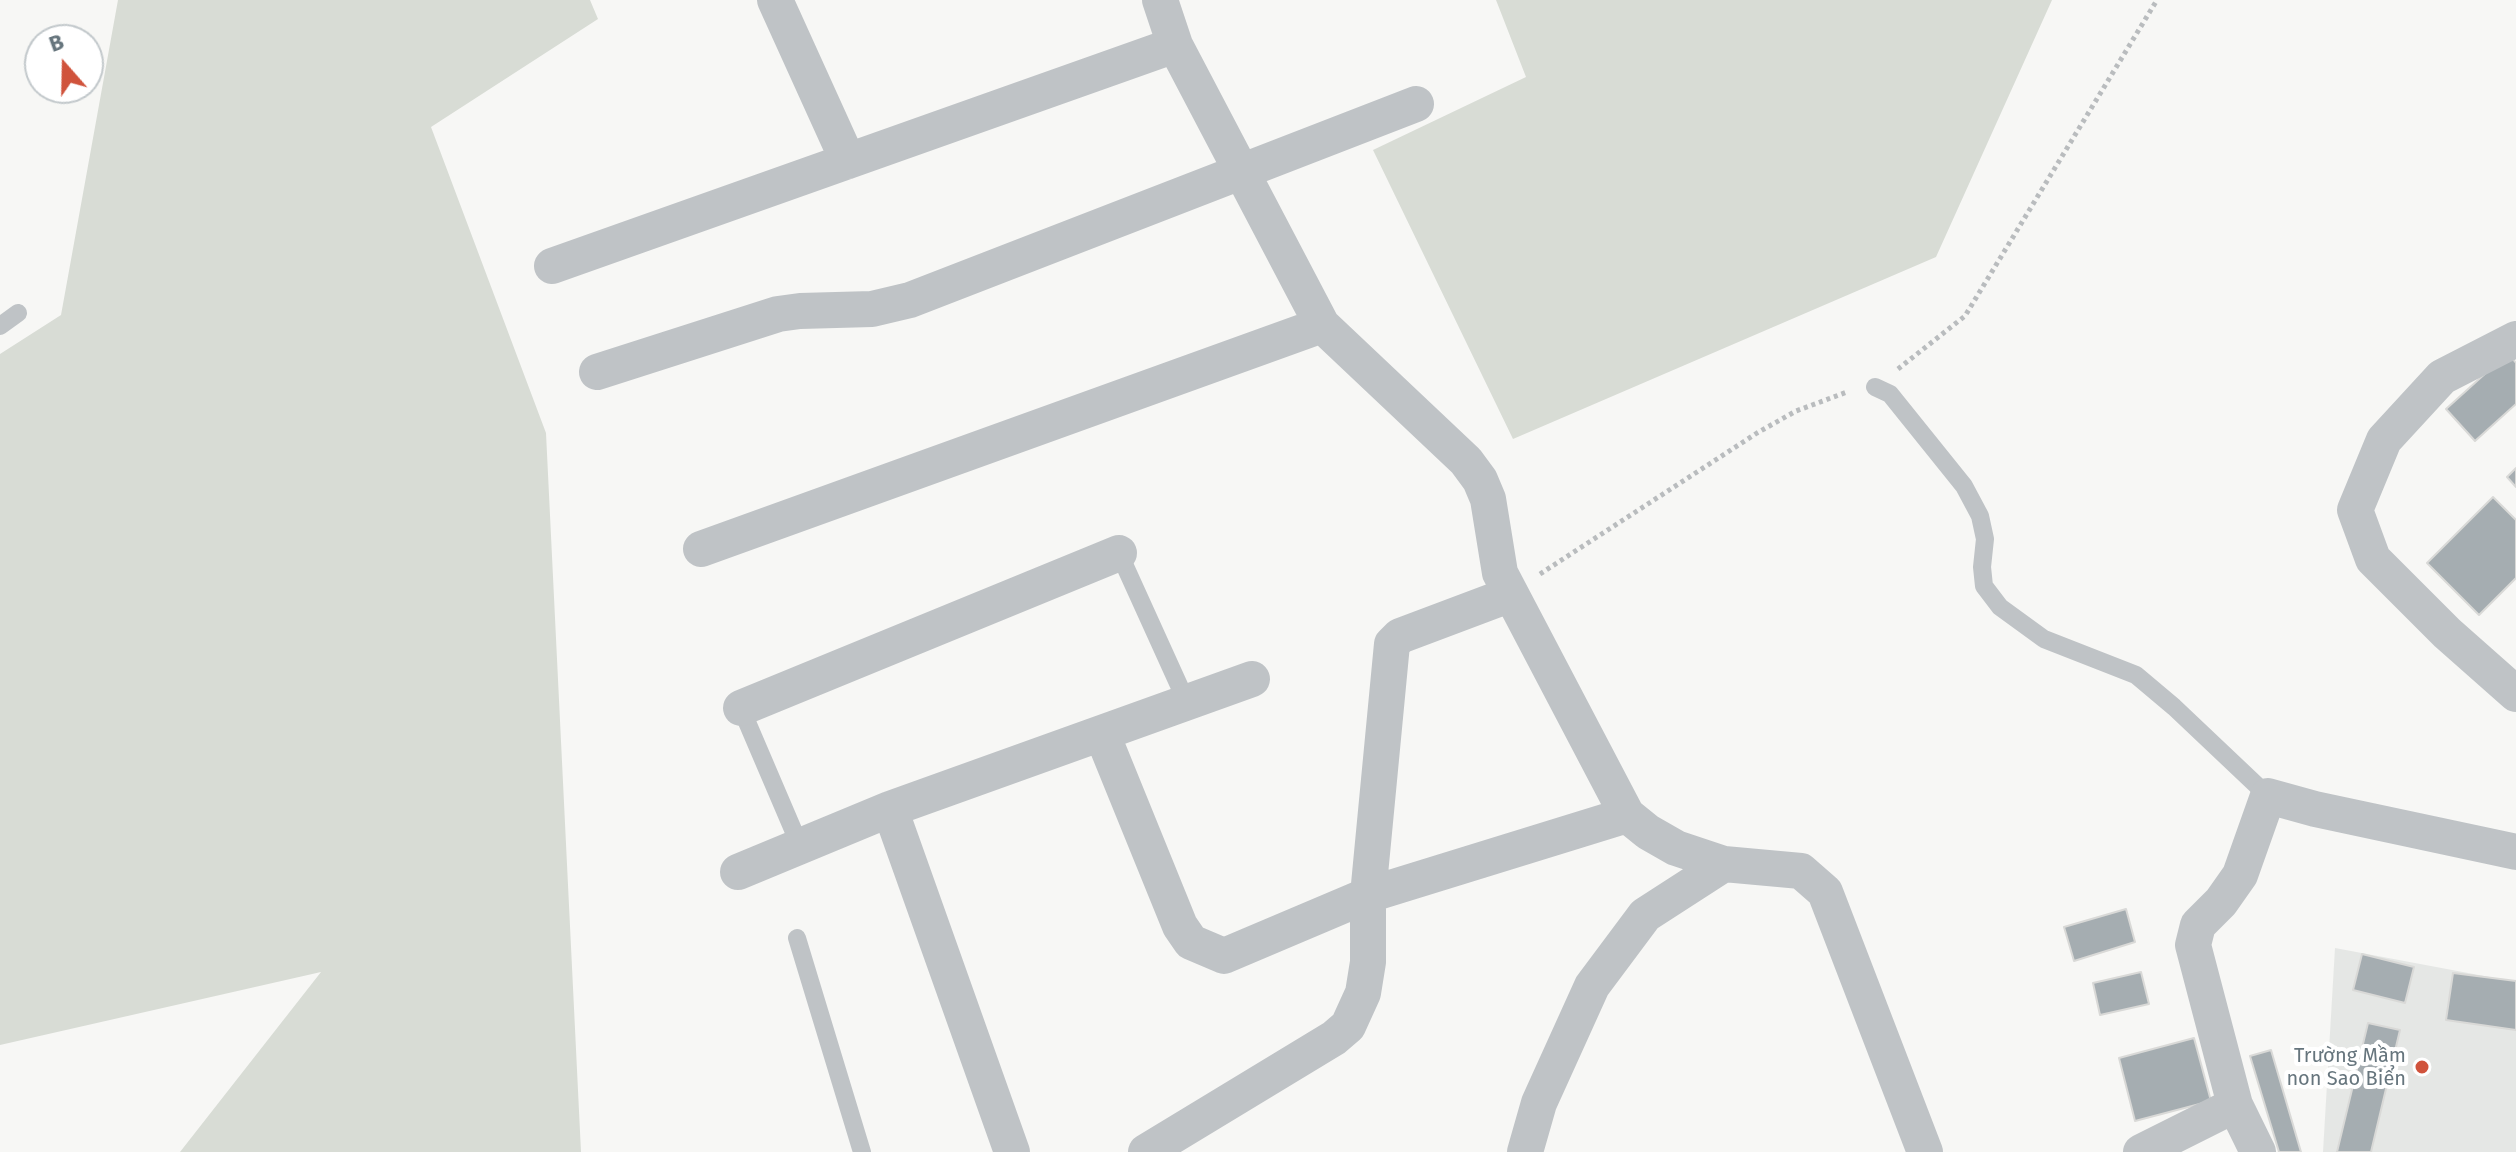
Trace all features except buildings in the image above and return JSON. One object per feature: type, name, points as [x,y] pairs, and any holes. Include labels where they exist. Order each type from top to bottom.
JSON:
[{"type":"street","points":[[775,0],[848,161]]},
{"type":"street","points":[[1160,0],[1175,45],[1322,325],[1466,461],[1480,480],[1488,499],[1500,573],[1509,595],[1627,815],[1676,848],[1724,864],[1801,871],[1825,892],[1925,1152]]},
{"type":"street","points":[[552,266],[1175,45]]},
{"type":"street","points":[[597,372],[778,314],[872,309],[910,300],[1416,104]]},
{"type":"street","points":[[701,549],[1322,325]]},
{"type":"street","points":[[2516,339],[2442,377],[2384,440],[2355,510],[2373,559],[2447,633],[2516,694]]},
{"type":"street","points":[[741,708],[1119,553]]},
{"type":"street","points":[[1146,1152],[1310,1054],[1348,1026],[1363,993],[1368,962],[1368,895],[1392,644],[1400,636],[1509,595]]},
{"type":"street","points":[[738,872],[890,809],[1252,679]]},
{"type":"street","points":[[1102,734],[1180,926],[1191,942],[1224,956],[1368,895],[1627,815]]},
{"type":"street","points":[[2258,1152],[2235,1105],[2193,945],[2198,925],[2221,902],[2240,875],[2268,796],[2357,819],[2516,852]]},
{"type":"street","points":[[890,809],[1012,1152]]},
{"type":"street","points":[[1525,1152],[1539,1103],[1592,986],[1645,915],[1724,864]]},
{"type":"street","points":[[2141,1152],[2235,1105]]},
{"type":"lane","points":[[0,326],[18,313]]},
{"type":"lane","points":[[1875,387],[1890,394],[1964,486],[1980,516],[1985,539],[1982,567],[1984,586],[2000,607],[2044,639],[2136,675],[2268,796]]},
{"type":"lane","points":[[1119,553],[1187,703]]},
{"type":"lane","points":[[741,708],[800,846]]},
{"type":"lane","points":[[797,938],[862,1152]]},
{"type":"path","points":[[1509,595],[1727,452],[1796,411],[1859,388],[1875,387],[1965,316],[2157,0]]},
{"type":"shaded area","points":[[118,0],[590,0],[598,19],[431,127],[546,433],[581,1152],[180,1152],[321,972],[0,1045],[0,354],[61,315],[99,104],[104,104],[104,77]]},
{"type":"shaded area","points":[[1496,0],[2052,0],[1936,257],[1513,439],[1373,150],[1526,77]]},
{"type":"shaded area","name":"Trường Mầm non Sao Biển","points":[[2335,948],[2516,982],[2516,1152],[2323,1152]]},
{"type":"place","name":"Trường Mầm non Sao Biển","points":[[2422,1067]]}]
